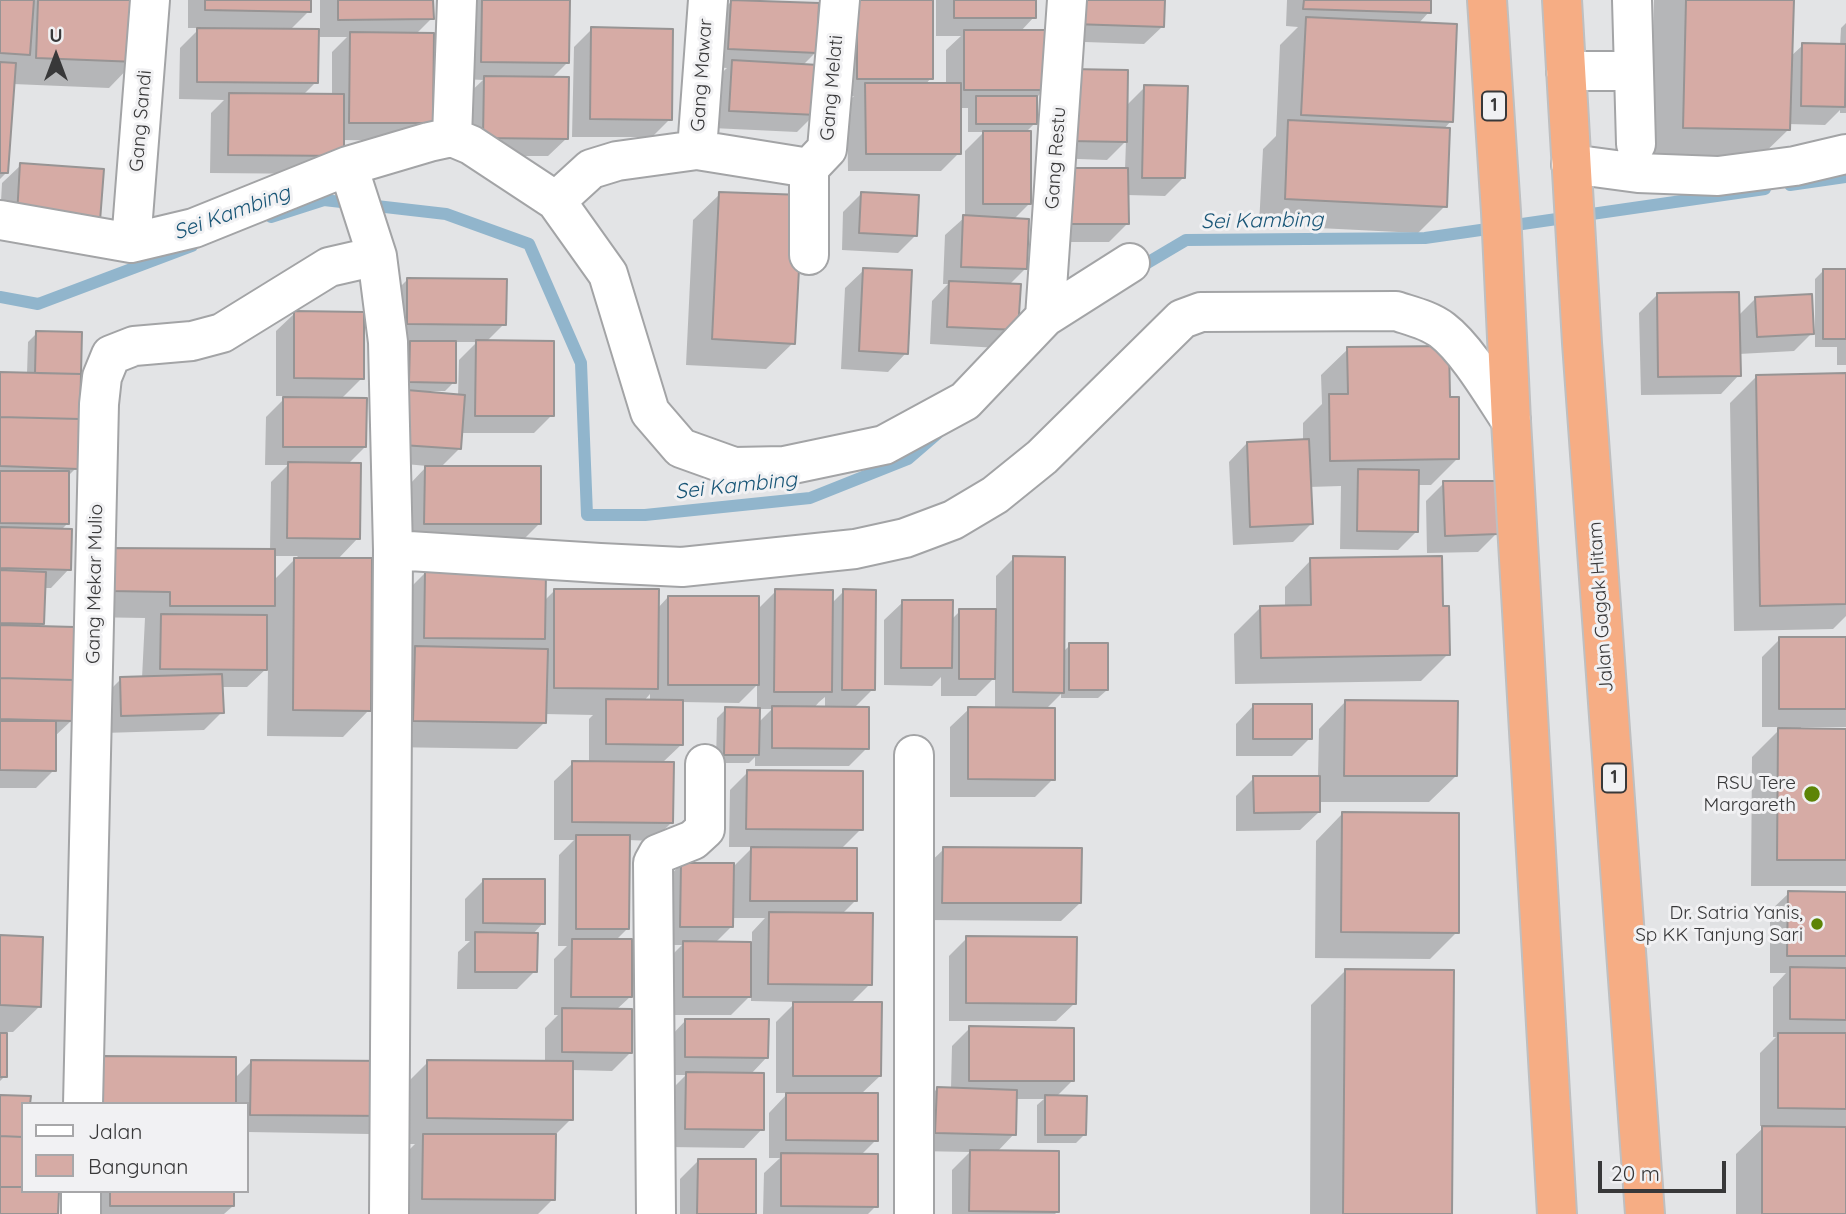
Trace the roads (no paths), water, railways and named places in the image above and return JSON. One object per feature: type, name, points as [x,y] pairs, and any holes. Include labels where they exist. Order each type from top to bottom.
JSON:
[{"type":"highway","name":"1","points":[[1488,0],[1557,1214]]},
{"type":"highway","name":"Jalan Gagak Hitam","points":[[1562,0],[1582,343],[1645,1214]]},
{"type":"street","name":"Gang Sandi","points":[[131,243],[150,0]]},
{"type":"street","points":[[452,137],[457,0]]},
{"type":"street","name":"Gang Mawar","points":[[697,150],[708,0]]},
{"type":"street","name":"Gang Melati","points":[[809,169],[827,149],[839,0]]},
{"type":"street","name":"Gang Restu","points":[[1045,317],[1067,0]]},
{"type":"street","points":[[1632,0],[1636,144]]},
{"type":"street","points":[[1566,71],[1634,71]]},
{"type":"street","points":[[0,220],[131,243],[194,228],[352,178],[429,142],[452,137],[471,145],[556,201],[608,274],[650,412],[681,448],[734,467],[784,466],[884,445],[965,401],[1045,317],[1130,263]]},
{"type":"street","points":[[556,201],[591,169],[617,161],[697,150],[809,169],[809,255]]},
{"type":"street","points":[[1571,164],[1638,173],[1718,176],[1795,166],[1846,154]]},
{"type":"street","points":[[352,178],[374,249],[387,342],[393,550],[389,1214]]},
{"type":"street","name":"Gang Mekar Mulio","points":[[83,1102],[99,404],[102,377],[111,355],[134,346],[192,341],[222,333],[329,267],[374,249]]},
{"type":"street","points":[[393,550],[682,567],[855,549],[905,538],[953,520],[995,495],[1042,457],[1182,319],[1200,312],[1396,311],[1418,318],[1440,329],[1458,345],[1511,421]]},
{"type":"street","points":[[914,755],[914,1214]]},
{"type":"street","points":[[656,1214],[653,863],[658,854],[693,840],[705,829],[705,764]]},
{"type":"street","points":[[81,1193],[81,1214]]},
{"type":"waterway","name":"Sei Kambing","points":[[1790,185],[1846,177]]},
{"type":"waterway","name":"Sei Kambing","points":[[1137,269],[1186,240],[1425,238],[1765,189]]},
{"type":"waterway","name":"Sei Kambing","points":[[271,217],[324,200],[446,214],[529,244],[581,363],[587,515],[645,515],[810,498],[908,459],[937,434]]},
{"type":"waterway","name":"Sei Kambing","points":[[0,297],[38,304],[192,246]]},
{"type":"place","name":"RSU Tere Margareth","points":[[1812,794]]},
{"type":"place","name":"Dr. Satria Yanis, Sp KK Tanjung Sari","points":[[1817,924]]}]
